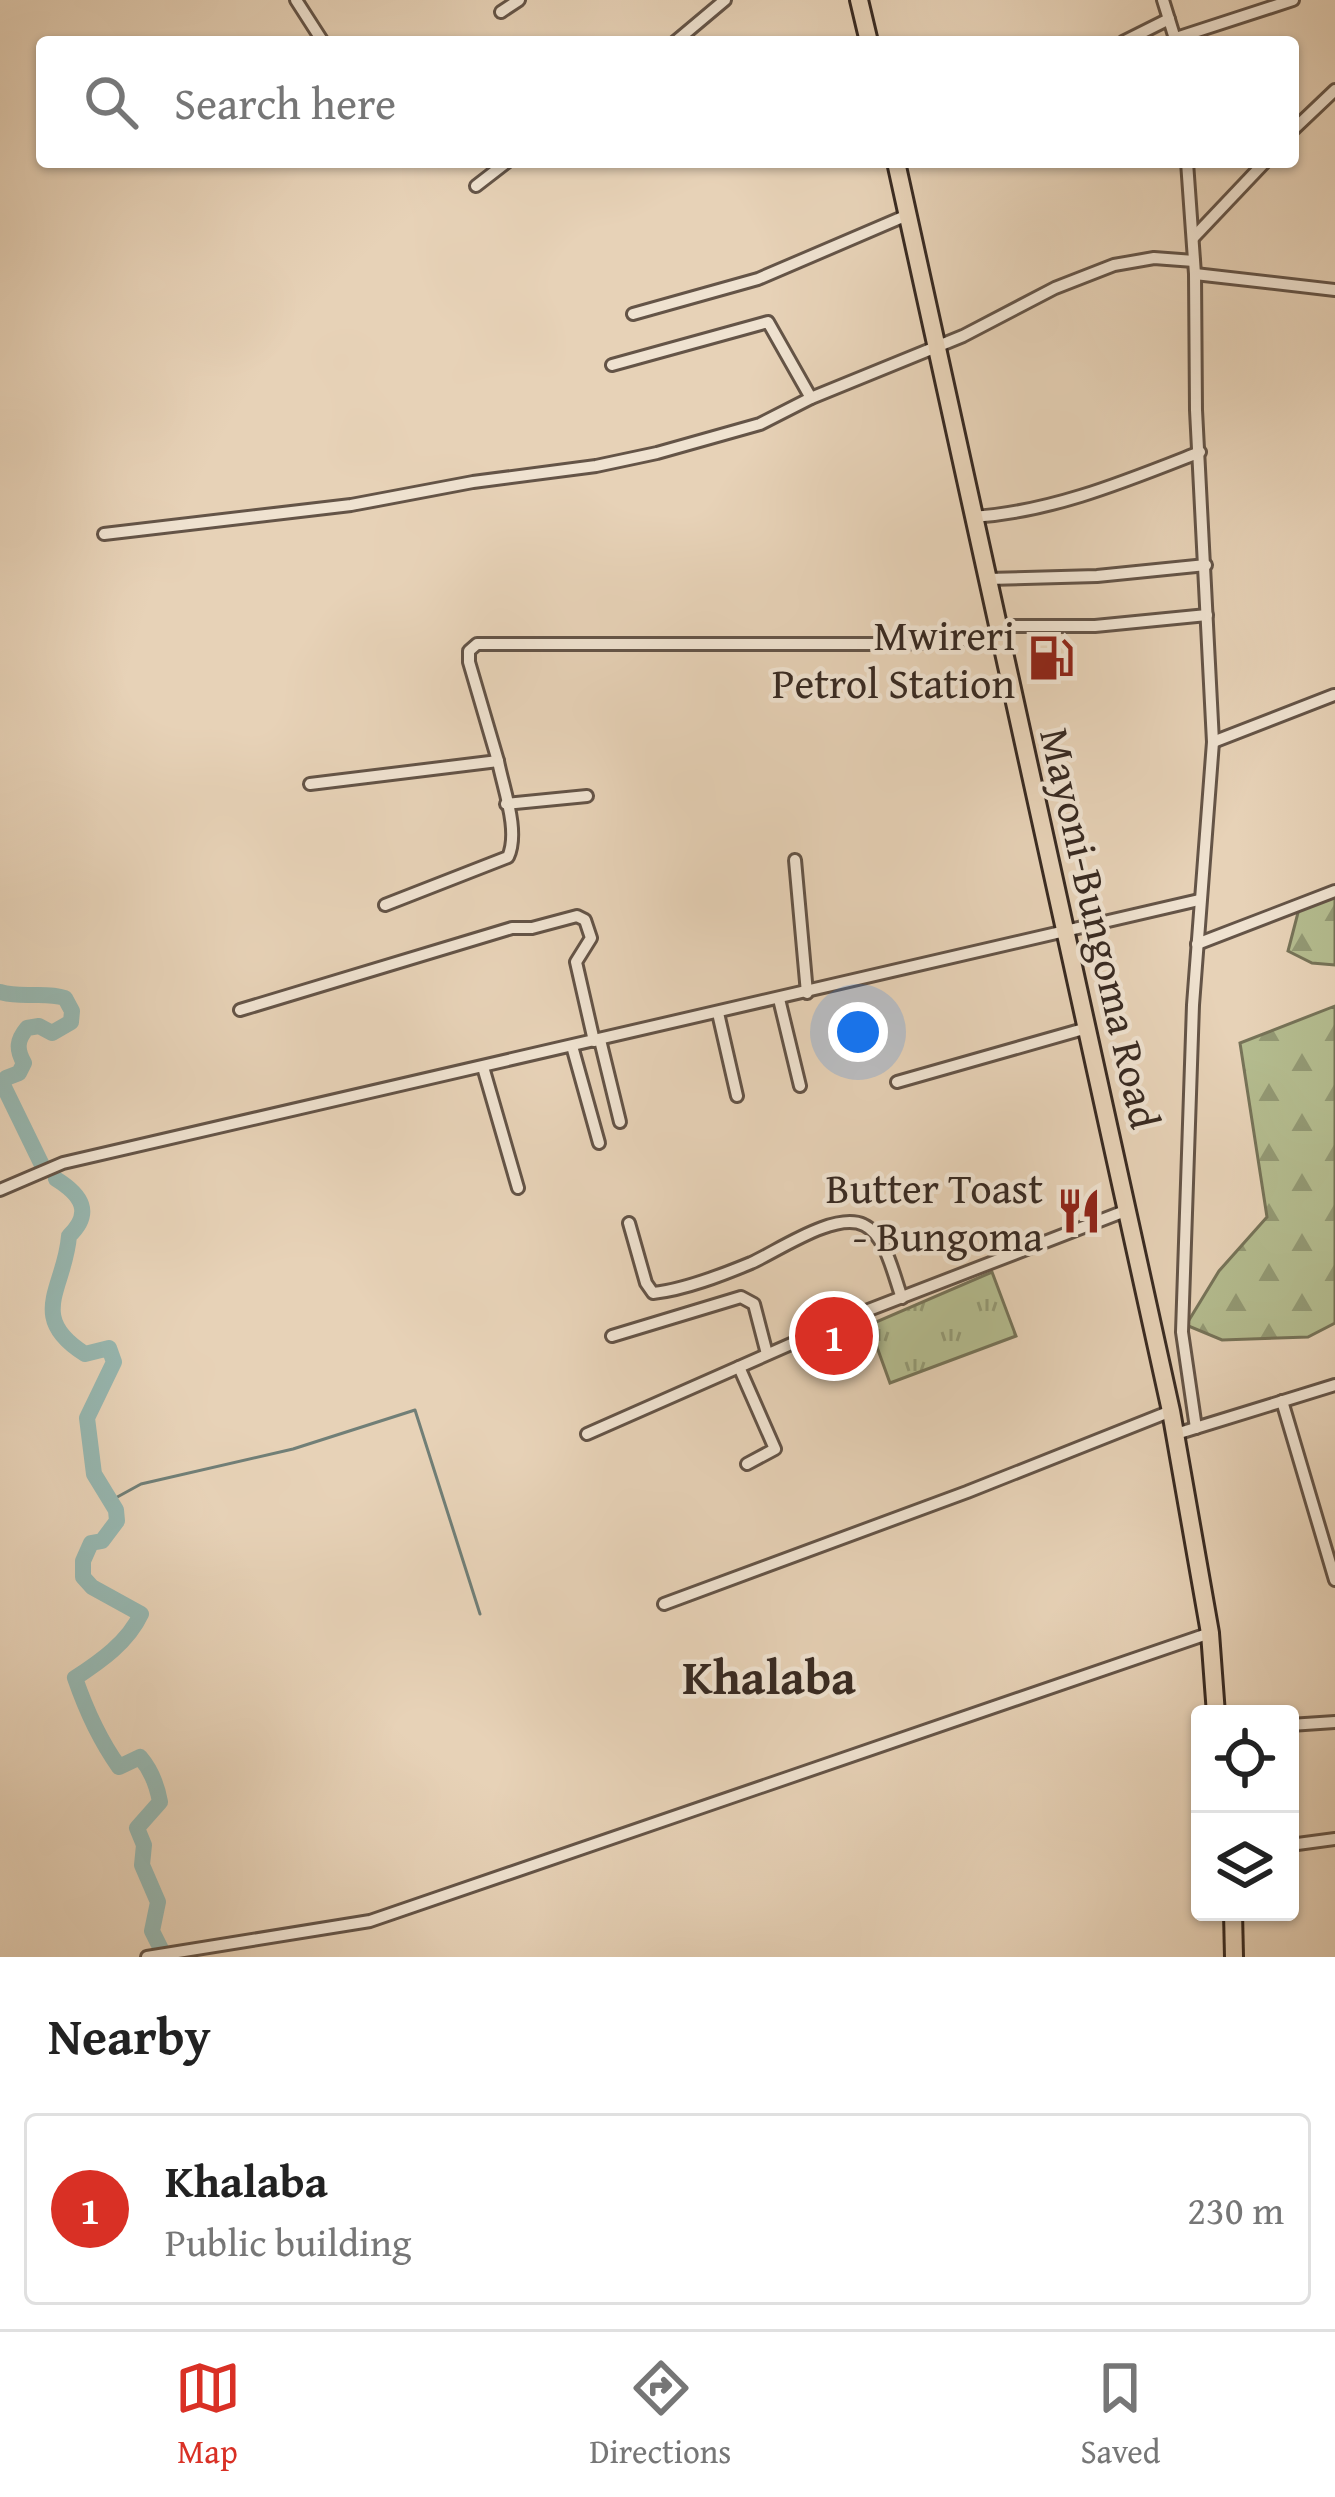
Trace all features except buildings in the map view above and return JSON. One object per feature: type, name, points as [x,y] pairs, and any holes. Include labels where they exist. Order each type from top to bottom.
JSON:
[{"type":"main road","points":[[860,0],[868,36]]},
{"type":"main road","name":"Mayoni-Bungoma Road","points":[[897,168],[1176,1434],[1210,1633],[1215,1705]]},
{"type":"main road","points":[[1233,1921],[1234,1957]]},
{"type":"street","points":[[296,0],[319,36]]},
{"type":"street","points":[[501,12],[519,0]]},
{"type":"street","points":[[682,36],[725,0]]},
{"type":"street","points":[[1163,0],[1175,36]]},
{"type":"street","points":[[1188,36],[1293,0]]},
{"type":"street","points":[[1136,36],[1169,19]]},
{"type":"street","points":[[1299,123],[1335,90]]},
{"type":"street","points":[[476,186],[499,168]]},
{"type":"street","points":[[1187,168],[1213,742],[1199,899],[1182,1332],[1196,1428]]},
{"type":"street","points":[[1193,238],[1259,168]]},
{"type":"street","points":[[633,314],[758,279],[905,216]]},
{"type":"street","points":[[104,534],[351,505],[596,466],[747,429],[1114,265],[1154,258],[1335,290]]},
{"type":"street","points":[[612,365],[768,322],[811,398]]},
{"type":"street","points":[[973,517],[1005,515],[1103,490],[1200,452]]},
{"type":"street","points":[[987,579],[1097,576],[1206,565]]},
{"type":"street","points":[[386,905],[508,857],[513,842],[498,760],[468,656],[477,644],[880,644],[1208,615]]},
{"type":"street","points":[[1213,742],[1334,695]]},
{"type":"street","points":[[310,784],[498,760]]},
{"type":"street","points":[[506,803],[586,796]]},
{"type":"street","points":[[795,860],[807,993]]},
{"type":"street","points":[[1197,944],[1335,891]]},
{"type":"street","points":[[0,1190],[63,1163],[1199,899]]},
{"type":"street","points":[[240,1010],[512,928],[543,926],[577,916],[585,920],[591,938],[575,962],[620,1122]]},
{"type":"street","points":[[779,999],[800,1086]]},
{"type":"street","points":[[718,1013],[737,1096]]},
{"type":"street","points":[[897,1082],[1087,1028]]},
{"type":"street","points":[[572,1046],[599,1143]]},
{"type":"street","points":[[483,1067],[518,1188]]},
{"type":"street","points":[[587,1434],[902,1298],[1125,1211]]},
{"type":"street","points":[[629,1223],[653,1293],[749,1264],[827,1226],[855,1222],[876,1235],[902,1298]]},
{"type":"street","points":[[612,1336],[741,1298],[754,1304],[767,1354]]},
{"type":"street","points":[[740,1367],[775,1449],[747,1464]]},
{"type":"street","points":[[1176,1434],[1333,1385],[1335,1400]]},
{"type":"street","points":[[1282,1401],[1335,1580]]},
{"type":"street","points":[[664,1604],[1171,1411]]},
{"type":"street","points":[[150,1956],[370,1921],[1210,1633]]},
{"type":"street","points":[[1299,1724],[1335,1722]]},
{"type":"street","points":[[1299,1844],[1335,1839]]},
{"type":"green space","points":[[1335,896],[1335,965],[1312,963],[1288,951],[1300,905]]},
{"type":"green space","points":[[1335,1006],[1335,1323],[1308,1337],[1222,1340],[1186,1325],[1219,1271],[1267,1217],[1240,1043]]},
{"type":"green space","points":[[992,1272],[1016,1336],[890,1383],[869,1325]]},
{"type":"waterway","points":[[0,992],[65,998],[72,1011],[71,1022],[52,1033],[39,1026],[27,1028],[19,1045],[24,1063],[3,1085],[41,1163]]},
{"type":"waterway","points":[[56,1179],[78,1198],[82,1212],[69,1236],[53,1301],[57,1327],[85,1354],[109,1348],[114,1362],[87,1418],[94,1474],[116,1510],[117,1521],[102,1541],[91,1543],[83,1561],[83,1577],[141,1614],[121,1642],[75,1678],[119,1767],[140,1757],[156,1784],[160,1802],[137,1828],[144,1845],[142,1865],[158,1902],[152,1931],[165,1957]]},
{"type":"waterway","points":[[110,1501],[141,1484],[293,1449],[415,1410],[480,1614]]},
{"type":"place","name":"Mwireri Petrol Station","points":[[1051,658]]},
{"type":"place","name":"Butter Toast - Bungoma","points":[[1079,1211]]},
{"type":"place","name":"Khalaba","points":[[834,1336]]},
{"type":"district","name":"Khalaba","points":[[769,1676]]}]
